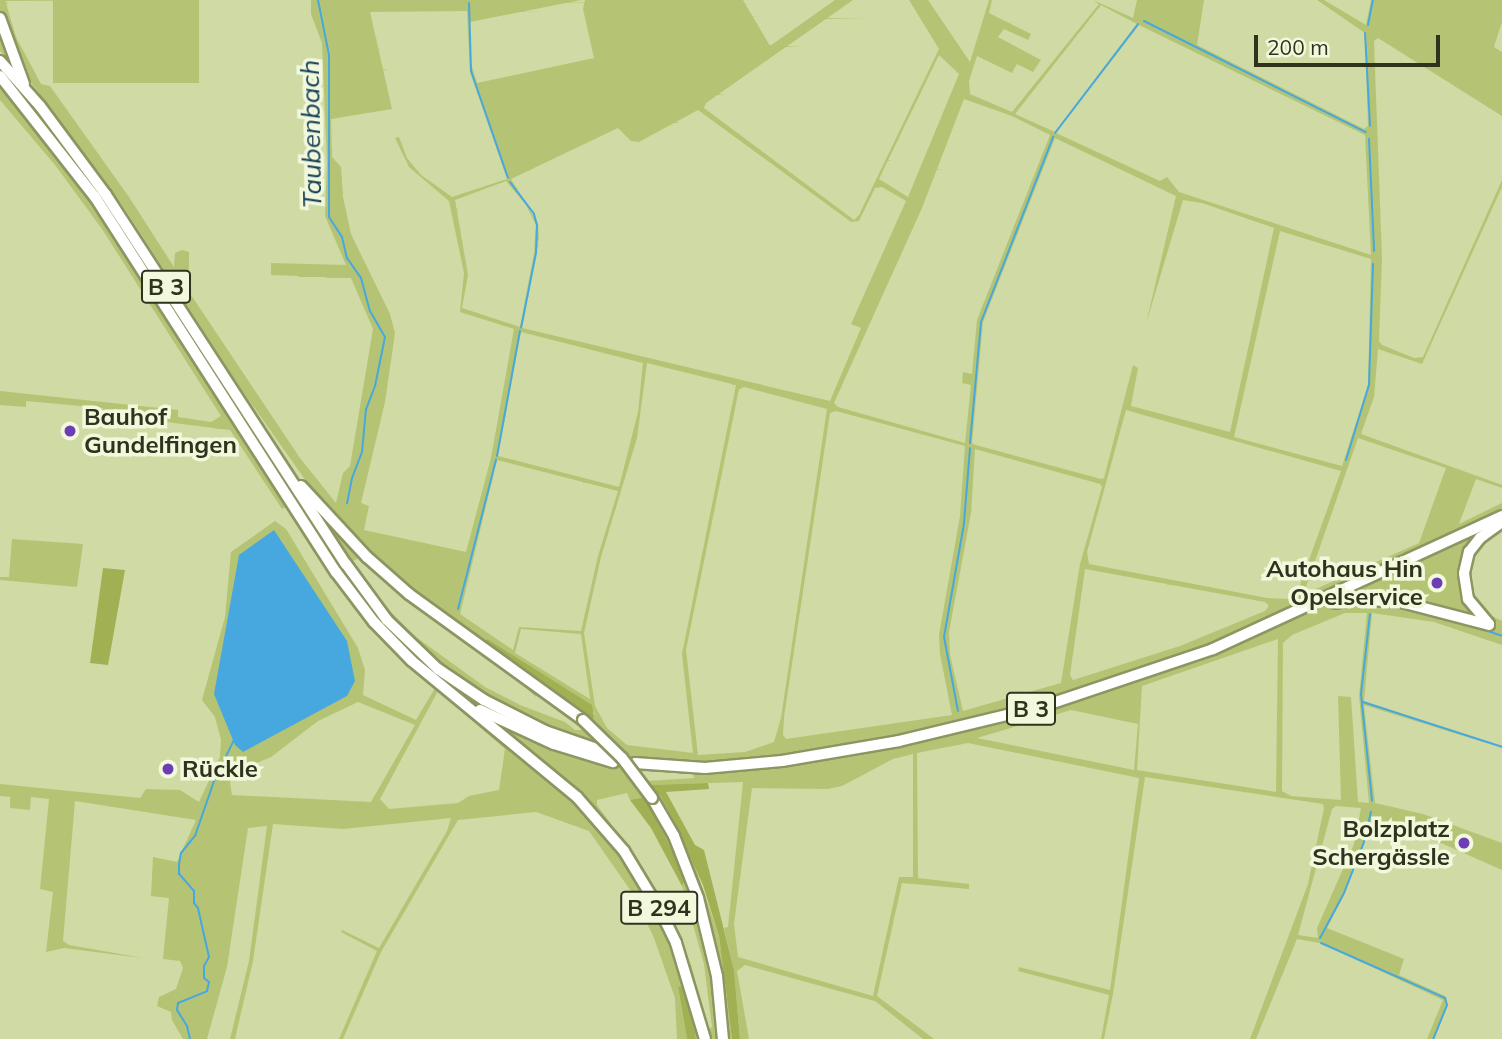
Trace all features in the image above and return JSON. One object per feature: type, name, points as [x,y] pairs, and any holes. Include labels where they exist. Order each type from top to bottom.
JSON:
[{"type":"highway","points":[[0,18],[24,96]]},
{"type":"highway","name":"B 3","points":[[0,61],[24,96],[101,206],[355,597],[412,661],[464,702],[545,741],[611,757],[518,719],[459,684],[425,657],[381,613],[113,205],[24,96],[0,76]]},
{"type":"highway","points":[[0,85],[24,96]]},
{"type":"highway","name":"B 294","points":[[287,471],[367,557],[409,594],[583,720],[622,758],[652,798],[683,856],[702,909],[717,976],[723,1039]]},
{"type":"highway","points":[[1335,603],[1354,598],[1401,603],[1489,625],[1468,599],[1464,573],[1469,552],[1480,538],[1502,521]]},
{"type":"highway","name":"B 3","points":[[1213,649],[1240,643],[1335,603],[1502,521]]},
{"type":"highway","name":"B 3","points":[[635,763],[680,768],[731,767],[820,755],[935,733],[1032,709],[1110,686],[1213,649],[1502,521]]},
{"type":"highway","name":"B 294","points":[[464,702],[562,783],[624,851],[661,912],[686,970],[705,1039]]},
{"type":"green space","points":[[0,0],[5,0],[16,37],[41,84],[50,86],[129,197],[174,267],[175,253],[182,250],[189,252],[189,269],[181,280],[300,458],[336,503],[343,473],[350,466],[373,329],[351,278],[271,275],[271,263],[346,265],[325,216],[327,164],[322,43],[311,14],[311,0],[581,0],[470,22],[470,60],[477,83],[594,58],[583,9],[585,0],[743,0],[770,46],[835,0],[853,0],[706,103],[704,108],[854,220],[859,215],[939,49],[909,0],[928,0],[970,62],[989,0],[992,0],[989,13],[1031,34],[1028,40],[1004,29],[998,37],[1041,60],[1033,72],[1017,64],[1012,73],[977,56],[969,81],[970,94],[1012,112],[1099,4],[1093,0],[1133,18],[1137,0],[1204,0],[1197,45],[1364,129],[1368,126],[1365,33],[1317,0],[1324,0],[1366,25],[1371,0],[1502,0],[1502,22],[1494,47],[1502,52],[1502,116],[1378,38],[1374,41],[1382,258],[1379,341],[1382,345],[1414,358],[1423,357],[1502,180],[1502,187],[1422,364],[1378,349],[1374,397],[1361,434],[1502,485],[1502,488],[1476,479],[1459,524],[1502,503],[1502,531],[1485,540],[1476,554],[1469,583],[1475,598],[1486,613],[1502,621],[1502,645],[1434,622],[1372,613],[1364,701],[1502,748],[1364,705],[1375,803],[1423,814],[1502,843],[1502,870],[1441,843],[1372,821],[1345,893],[1327,928],[1404,959],[1399,975],[1445,996],[1448,1005],[1434,1039],[1427,1039],[1443,1000],[1320,943],[1297,939],[1256,1039],[1250,1039],[1308,884],[1323,804],[1145,777],[1113,994],[1104,1039],[1101,1039],[1109,995],[1018,971],[1019,967],[1110,990],[1139,778],[968,743],[917,753],[918,878],[969,884],[969,889],[902,883],[877,996],[934,1039],[923,1039],[875,1001],[745,965],[737,971],[749,1039],[740,1039],[734,970],[724,928],[728,927],[743,782],[650,785],[647,781],[694,778],[693,774],[639,771],[591,721],[595,713],[485,645],[542,682],[586,716],[579,725],[536,692],[536,697],[511,674],[407,599],[360,558],[352,561],[359,573],[387,608],[416,637],[485,687],[520,705],[565,722],[575,730],[585,730],[634,781],[645,797],[630,800],[627,793],[597,800],[597,805],[639,862],[667,911],[691,965],[709,1029],[712,1027],[704,964],[682,886],[685,878],[648,802],[656,795],[661,797],[691,854],[719,936],[732,1039],[696,1039],[685,986],[678,988],[687,1039],[677,1039],[675,998],[654,938],[633,894],[589,831],[536,812],[458,820],[381,952],[343,1039],[339,1039],[377,951],[341,932],[342,930],[379,948],[447,831],[451,818],[343,829],[273,824],[253,961],[235,1039],[230,1039],[249,961],[267,826],[248,828],[227,967],[207,1039],[183,1039],[172,1020],[171,1012],[157,1006],[159,997],[176,989],[183,968],[180,961],[163,959],[169,898],[151,896],[153,857],[177,862],[196,820],[75,801],[63,941],[69,945],[143,958],[64,948],[46,952],[53,892],[40,889],[49,799],[31,797],[30,810],[10,808],[10,797],[0,796],[0,784],[140,798],[146,789],[180,790],[199,802],[220,757],[221,740],[215,717],[202,700],[225,617],[231,552],[275,521],[286,529],[358,648],[365,670],[363,695],[416,720],[435,688],[369,624],[288,506],[282,509],[230,430],[102,414],[103,408],[26,401],[26,407],[0,405],[0,391],[178,410],[178,417],[211,422],[221,416],[102,229],[55,165],[0,100],[0,89],[20,106],[80,184],[331,559],[141,262],[0,71],[0,65],[77,158],[377,615],[309,501],[316,495],[241,389],[121,203],[32,84],[23,68],[14,64],[0,51]],"holes":[[[1101,5],[1137,24],[1055,132],[1015,114]],[[467,11],[470,72],[507,179],[452,197],[421,175],[407,158],[399,137],[395,138],[409,167],[449,201],[464,273],[460,312],[514,329],[491,458],[466,552],[364,530],[369,506],[361,503],[385,402],[395,333],[390,314],[351,234],[343,197],[341,167],[332,157],[331,119],[392,109],[370,12]],[[1139,25],[1365,135],[1371,255],[1179,192],[1167,177],[1160,181],[1056,133]],[[939,55],[959,74],[908,197],[879,179]],[[964,99],[1012,116],[1050,135],[977,320],[972,374],[963,372],[962,383],[971,385],[965,443],[838,407],[834,403],[922,208]],[[698,110],[851,222],[859,221],[875,188],[882,187],[906,201],[851,324],[861,328],[830,401],[522,328],[539,238],[538,224],[511,179],[618,128],[631,141],[639,142]],[[1055,138],[1176,196],[1146,324],[1183,200],[1202,203],[1274,228],[1230,432],[1131,406],[1138,368],[1133,365],[1104,478],[972,444],[983,322]],[[506,181],[526,205],[536,225],[534,253],[520,327],[462,308],[468,275],[455,200]],[[1280,231],[1371,259],[1368,386],[1342,466],[1234,437]],[[521,332],[643,363],[638,412],[619,487],[498,456]],[[647,363],[736,385],[682,654],[693,753],[627,745],[607,728],[595,706],[584,633],[601,557],[637,438]],[[744,387],[827,409],[781,718],[774,742],[745,752],[698,755],[686,650],[739,389]],[[1126,410],[1341,471],[1296,596],[1289,599],[1267,598],[1089,564],[1087,552]],[[836,411],[965,446],[960,516],[939,635],[952,715],[786,739],[783,735],[784,717],[830,413]],[[1358,438],[1446,468],[1419,543],[1309,592],[1306,587]],[[975,449],[1100,484],[1102,487],[1080,564],[1061,683],[963,711],[950,655],[949,632],[971,513]],[[497,460],[618,491],[598,556],[581,631],[519,627],[513,650],[460,614]],[[1085,569],[1265,602],[1269,606],[1265,611],[1180,646],[1073,680],[1070,675]],[[1345,613],[1367,613],[1359,696],[1369,803],[1358,802],[1351,697],[1338,696],[1341,800],[1291,796],[1282,791],[1283,643],[1292,635]],[[521,629],[581,634],[590,699],[515,653]],[[1278,639],[1276,792],[1137,770],[1142,686]],[[438,691],[505,749],[499,790],[469,796],[458,803],[389,809],[380,799]],[[358,702],[415,725],[371,802],[232,795],[230,782],[240,770],[271,757],[318,721]],[[1071,710],[1138,724],[1134,770],[977,738]],[[913,754],[913,877],[899,877],[873,996],[738,957],[734,924],[752,788],[828,789],[842,786],[893,759]],[[1336,806],[1361,808],[1354,844],[1317,928],[1318,938],[1298,935],[1332,809]]]},
{"type":"green space","points":[[53,0],[199,0],[199,83],[53,83]]},
{"type":"green space","points":[[12,539],[83,544],[77,587],[0,580],[0,577],[9,577]]},
{"type":"green space","points":[[103,568],[125,570],[108,665],[90,663]]},
{"type":"green space","points":[[487,639],[592,705],[594,717],[591,721],[568,700],[485,645]]},
{"type":"green space","points":[[708,783],[709,789],[666,792],[695,845],[704,850],[734,970],[740,1039],[732,1039],[719,936],[703,885],[674,821],[661,797],[650,785]]},
{"type":"green space","points":[[645,797],[686,878],[682,886],[651,828],[630,800]]},
{"type":"green space","points":[[685,986],[696,1039],[687,1039],[678,987]]},
{"type":"water","points":[[274,530],[347,641],[355,681],[347,696],[243,752],[235,745],[214,694],[239,555]]},
{"type":"waterway","name":"Taubenbach","points":[[318,0],[329,55],[329,217],[342,237],[347,258],[361,278],[370,311],[385,337],[375,386],[366,409],[362,452],[352,478],[347,504]]},
{"type":"waterway","points":[[1368,25],[1373,0]]},
{"type":"waterway","points":[[469,3],[471,71],[508,178]]},
{"type":"waterway","points":[[1144,21],[1366,132]]},
{"type":"waterway","points":[[1055,133],[1138,24]]},
{"type":"waterway","points":[[1365,33],[1370,126]]},
{"type":"waterway","points":[[970,443],[981,322],[1053,137]]},
{"type":"waterway","points":[[1369,139],[1374,251]]},
{"type":"waterway","points":[[510,182],[534,214],[537,225],[536,253],[521,328]]},
{"type":"waterway","points":[[1346,460],[1369,385],[1373,264]]},
{"type":"waterway","points":[[497,456],[520,331]]},
{"type":"waterway","points":[[958,711],[944,637],[964,523],[970,448]]},
{"type":"waterway","points":[[458,609],[496,460]]},
{"type":"waterway","points":[[1381,606],[1414,610]]},
{"type":"waterway","points":[[1370,614],[1361,694],[1372,800]]},
{"type":"waterway","points":[[1466,624],[1502,636]]},
{"type":"waterway","points":[[1363,702],[1502,747]]},
{"type":"waterway","name":"Taubenbach","points":[[190,1039],[187,1026],[177,1010],[178,1003],[207,991],[209,982],[204,978],[204,966],[209,957],[198,908],[194,903],[194,891],[179,874],[179,865],[181,853],[195,836],[214,781],[234,740]]},
{"type":"waterway","points":[[1320,938],[1344,893],[1364,842],[1371,812]]},
{"type":"waterway","points":[[1321,943],[1445,998],[1447,1005],[1433,1039]]},
{"type":"place","name":"Bauhof Gundelfingen","points":[[70,431]]},
{"type":"place","name":"Autohaus Hin Opelservice","points":[[1437,583]]},
{"type":"place","name":"Rückle","points":[[168,769]]},
{"type":"place","name":"Bolzplatz Schergässle","points":[[1464,843]]}]
